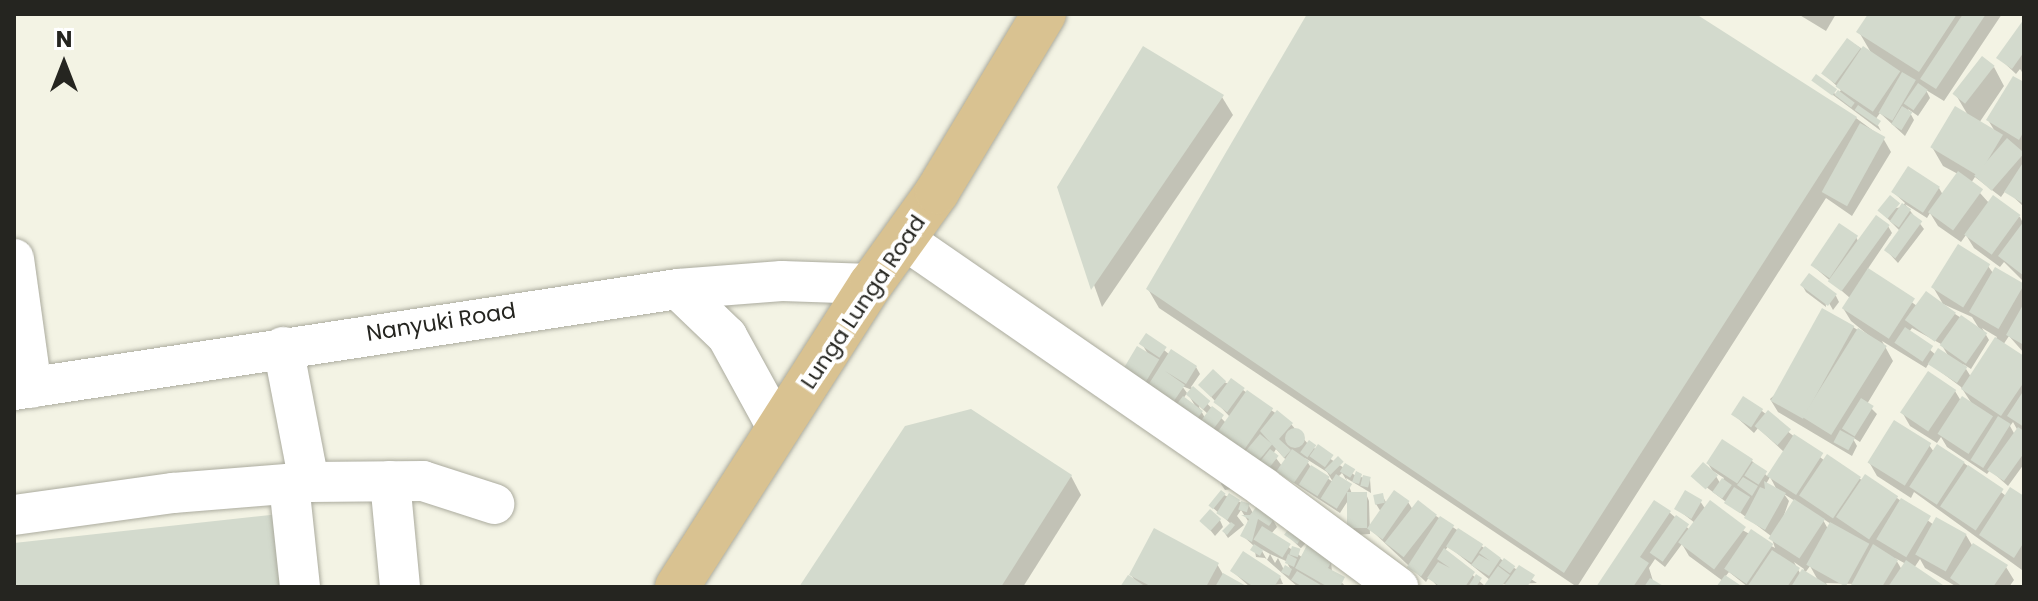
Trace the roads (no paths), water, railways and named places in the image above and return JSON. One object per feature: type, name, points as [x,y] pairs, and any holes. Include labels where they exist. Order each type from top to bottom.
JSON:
[{"type":"main road","name":"Lunga Lunga Road","points":[[677,587],[871,284],[905,240],[1044,14]]},
{"type":"street","points":[[905,240],[1264,488],[1398,587]]},
{"type":"street","points":[[14,259],[23,389]]},
{"type":"street","name":"Nanyuki Road","points":[[23,389],[678,289],[782,281],[871,284]]},
{"type":"street","points":[[678,289],[727,336],[778,429]]},
{"type":"street","points":[[283,347],[299,483],[300,587]]},
{"type":"street","points":[[390,481],[400,587]]},
{"type":"street","points":[[14,515],[299,483],[423,481],[494,504]]}]
